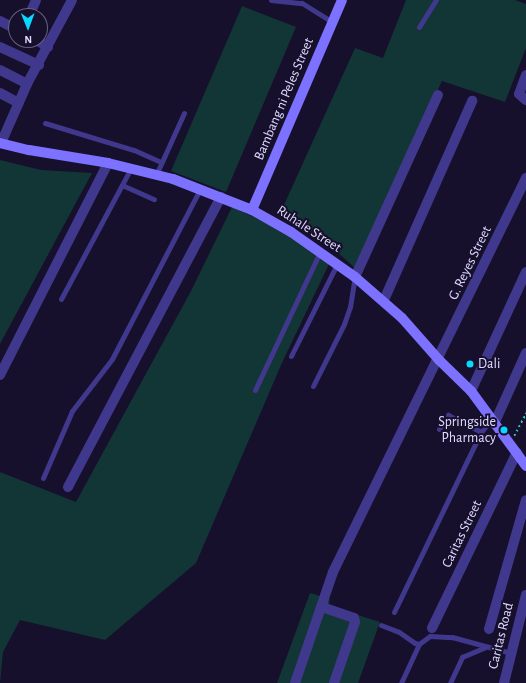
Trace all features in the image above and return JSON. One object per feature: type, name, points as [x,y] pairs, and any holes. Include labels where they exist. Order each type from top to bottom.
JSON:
[{"type":"street","points":[[48,47],[72,0]]},
{"type":"street","name":"Bambang ni Peles Street","points":[[252,210],[342,0]]},
{"type":"street","points":[[0,47],[38,65]]},
{"type":"street","points":[[1,143],[28,84],[47,48]]},
{"type":"street","points":[[0,70],[28,84]]},
{"type":"street","points":[[525,79],[519,94],[526,100]]},
{"type":"street","points":[[0,93],[19,103]]},
{"type":"street","points":[[355,277],[438,95]]},
{"type":"street","points":[[384,300],[472,101]]},
{"type":"street","name":"Ruhale Street","points":[[1,143],[29,150],[108,163],[156,174],[200,189],[252,210],[320,251],[384,300],[439,360],[471,391],[526,466]]},
{"type":"street","points":[[0,374],[108,163]]},
{"type":"street","name":"G. Reyes Street","points":[[295,683],[333,572],[439,360],[526,178]]},
{"type":"street","points":[[68,487],[221,197]]},
{"type":"street","points":[[471,391],[526,272]]},
{"type":"street","points":[[493,422],[526,353]]},
{"type":"street","name":"Caritas Street","points":[[432,628],[517,452]]},
{"type":"street","points":[[489,629],[526,500]]},
{"type":"street","name":"Caritas Road","points":[[504,683],[526,595]]},
{"type":"street","points":[[322,607],[354,618],[355,622],[334,683]]},
{"type":"lane","points":[[271,0],[302,3],[333,22]]},
{"type":"lane","points":[[419,27],[436,0]]},
{"type":"lane","points":[[156,174],[184,113]]},
{"type":"lane","points":[[45,123],[134,150],[161,162]]},
{"type":"lane","points":[[61,299],[131,168]]},
{"type":"lane","points":[[122,185],[154,199]]},
{"type":"lane","points":[[43,478],[72,411],[112,359],[200,189]]},
{"type":"lane","points":[[255,390],[320,251]]},
{"type":"lane","points":[[291,356],[337,264]]},
{"type":"lane","points":[[312,386],[344,324],[350,308],[355,277]]},
{"type":"lane","points":[[438,429],[448,415],[481,432]]},
{"type":"lane","points":[[394,612],[481,432],[493,422]]},
{"type":"lane","points":[[381,626],[393,629],[419,644]]},
{"type":"lane","points":[[401,683],[419,644],[430,636],[464,639],[486,647],[511,653]]},
{"type":"lane","points":[[450,683],[462,657],[486,647]]},
{"type":"path","points":[[510,444],[526,413]]},
{"type":"green space","points":[[406,0],[515,0],[526,4],[526,48],[505,102],[442,81],[355,268],[327,243],[279,216],[355,48],[383,58]]},
{"type":"green space","points":[[242,6],[296,27],[226,192],[171,171]]},
{"type":"green space","points":[[0,160],[41,170],[92,173],[0,344]]},
{"type":"green space","points":[[232,207],[279,229],[330,262],[281,365],[196,563],[105,640],[20,620],[3,652],[0,683],[0,472],[76,502],[191,291]]},
{"type":"green space","points":[[310,593],[330,599],[329,606],[380,622],[358,683],[277,683]]},
{"type":"place","name":"Dali","points":[[470,364]]},
{"type":"place","name":"Springside Pharmacy","points":[[504,430]]}]
